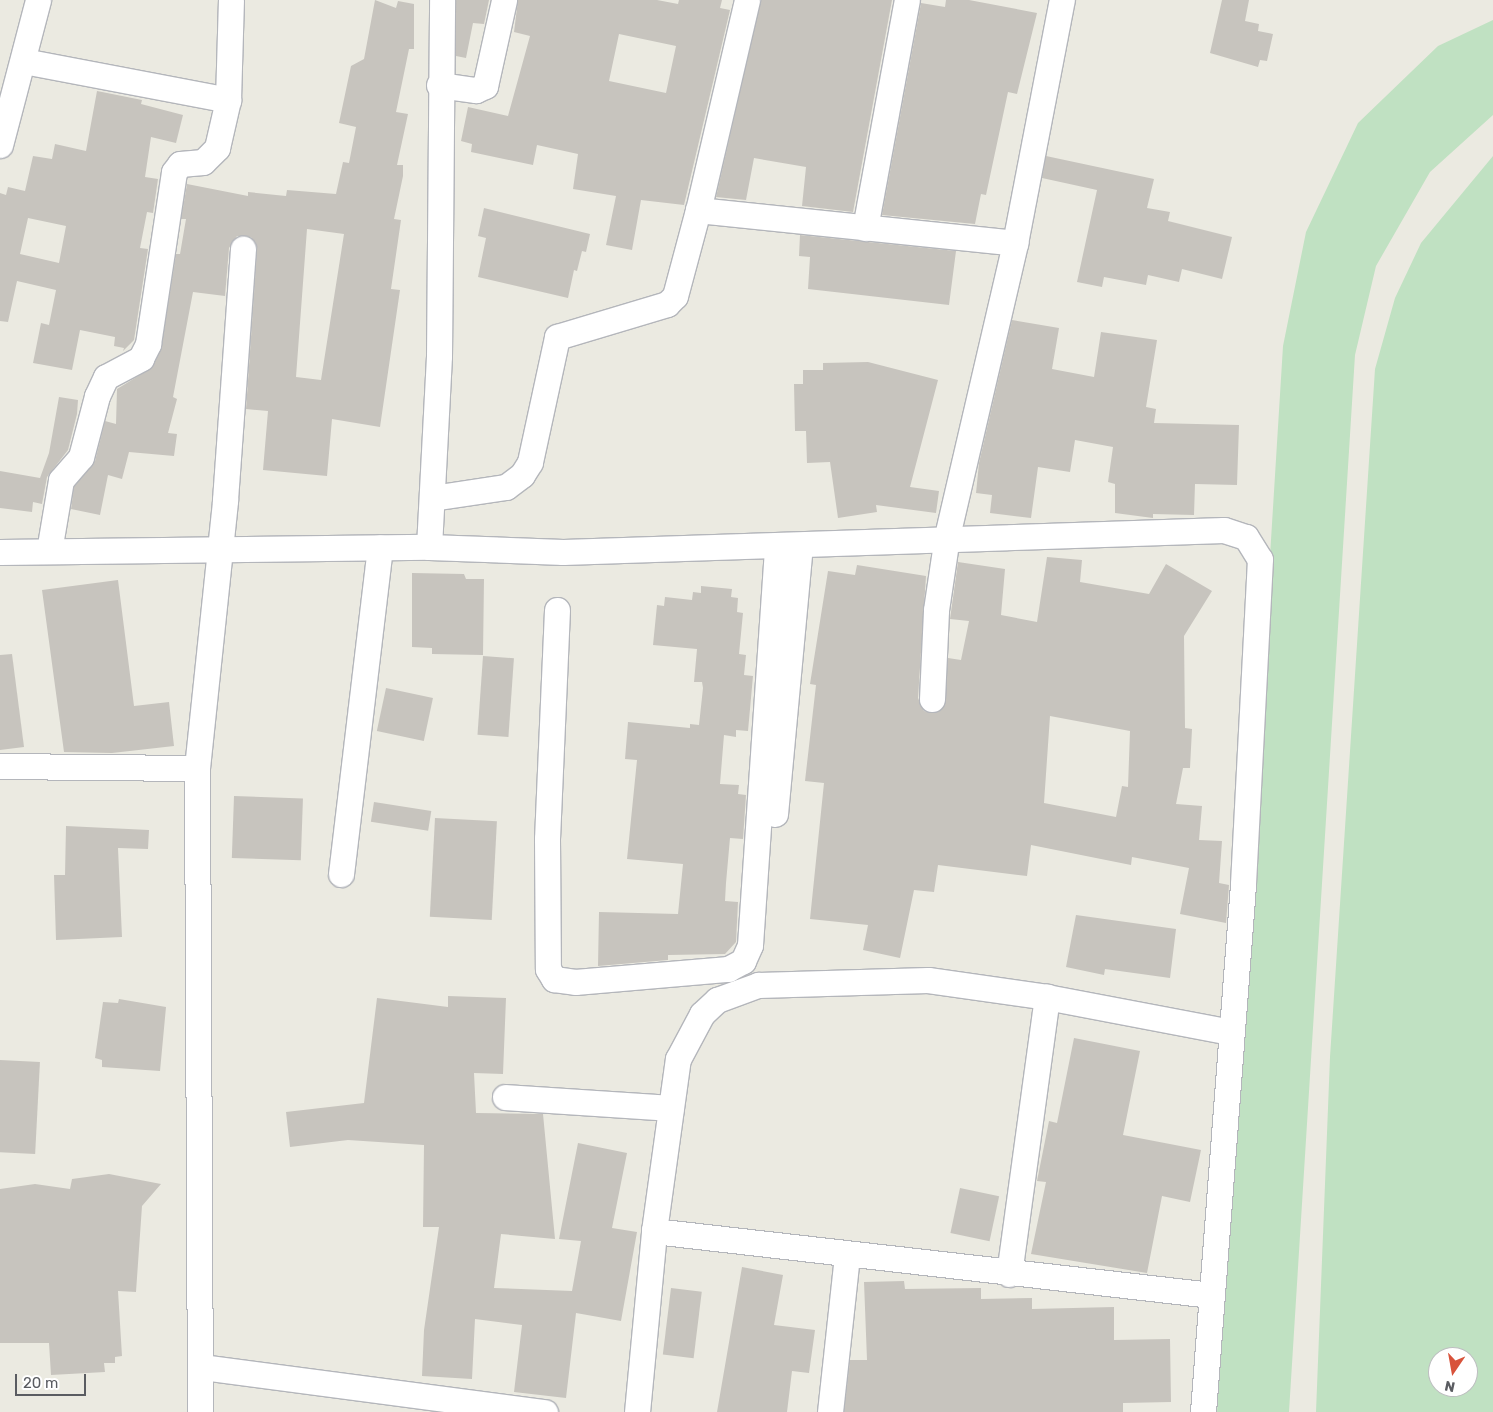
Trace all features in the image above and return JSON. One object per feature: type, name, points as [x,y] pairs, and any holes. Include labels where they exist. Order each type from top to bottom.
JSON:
[{"type":"street","points":[[0,145],[24,61],[38,0]]},
{"type":"street","points":[[49,551],[61,480],[82,456],[97,396],[106,377],[114,369],[141,358],[148,344],[174,172],[180,164],[203,162],[217,148],[228,100],[231,0]]},
{"type":"street","points":[[429,547],[440,336],[443,136],[439,85],[442,0]]},
{"type":"street","points":[[439,85],[476,90],[485,86],[504,0]]},
{"type":"street","points":[[432,498],[506,487],[522,476],[530,462],[557,337],[667,304],[675,296],[698,210],[747,0]]},
{"type":"street","points":[[866,228],[907,0]]},
{"type":"street","points":[[932,699],[936,610],[947,536],[1015,243],[1062,0]]},
{"type":"street","points":[[24,61],[228,100]]},
{"type":"street","points":[[698,210],[1015,243]]},
{"type":"street","points":[[200,1412],[202,1367],[197,768],[218,548],[225,500],[242,249]]},
{"type":"street","points":[[0,552],[380,547],[563,552],[788,546],[947,536],[1224,530],[1246,537],[1254,545],[1260,559],[1231,1032],[1203,1412]]},
{"type":"street","points":[[558,610],[547,839],[548,970],[554,979],[575,982],[728,969],[743,961],[750,945],[788,546]]},
{"type":"street","points":[[758,985],[788,546]]},
{"type":"street","points":[[341,874],[380,547]]},
{"type":"street","points":[[0,766],[197,768]]},
{"type":"street","points":[[637,1412],[654,1231],[678,1058],[702,1014],[717,1000],[758,985],[928,980],[1047,997],[1231,1032]]},
{"type":"street","points":[[1009,1274],[1047,997]]},
{"type":"street","points":[[505,1097],[671,1108]]},
{"type":"street","points":[[654,1231],[847,1256],[1211,1295]]},
{"type":"street","points":[[830,1412],[847,1256]]},
{"type":"street","points":[[202,1367],[545,1412]]},
{"type":"green space","points":[[1493,20],[1493,115],[1430,172],[1376,266],[1355,355],[1289,1412],[1217,1412],[1283,346],[1306,232],[1358,123],[1438,46]]},
{"type":"green space","points":[[1493,156],[1493,1412],[1316,1412],[1330,1057],[1375,369],[1395,298],[1421,243]]},
{"type":"building","points":[[375,0],[396,8],[398,1],[414,4],[414,49],[409,49],[396,112],[408,114],[397,165],[403,165],[403,176],[394,219],[401,220],[391,289],[400,290],[380,427],[332,419],[327,476],[263,470],[268,411],[246,409],[257,250],[251,237],[237,236],[229,248],[225,296],[193,292],[173,397],[177,399],[168,433],[177,434],[174,456],[129,452],[122,479],[108,475],[100,515],[71,509],[74,486],[95,461],[105,421],[116,424],[117,389],[148,370],[161,350],[176,254],[180,254],[186,219],[181,219],[187,184],[248,196],[248,192],[286,196],[287,190],[336,194],[343,162],[349,163],[356,127],[339,123],[351,66],[364,59]],"holes":[[[307,229],[344,234],[321,380],[296,377]]]},
{"type":"building","points":[[456,0],[489,0],[484,24],[473,23],[466,58],[456,56]]},
{"type":"building","points":[[518,0],[657,0],[678,4],[679,0],[722,0],[720,8],[730,10],[684,205],[641,200],[632,250],[606,245],[616,196],[573,189],[578,154],[537,145],[533,165],[471,152],[472,144],[461,141],[468,107],[508,116],[530,36],[514,32]],"holes":[[[619,34],[676,46],[666,93],[609,81]]]},
{"type":"building","points":[[761,0],[892,0],[853,212],[802,206],[806,167],[754,158],[746,200],[716,197]]},
{"type":"building","points":[[946,0],[969,0],[1037,13],[1017,94],[1008,92],[986,195],[981,194],[975,224],[882,215],[921,3],[945,7]]},
{"type":"building","points":[[1222,0],[1249,0],[1245,21],[1259,24],[1258,31],[1273,34],[1267,61],[1260,60],[1258,67],[1210,53]]},
{"type":"building","points":[[97,91],[142,100],[141,104],[183,115],[176,143],[151,137],[145,177],[158,179],[153,213],[147,212],[140,248],[148,249],[134,340],[123,351],[124,348],[114,346],[115,337],[80,330],[72,370],[33,363],[41,323],[49,325],[56,290],[17,281],[8,322],[0,321],[0,193],[6,195],[8,187],[25,191],[33,156],[52,159],[55,144],[86,151]],"holes":[[[28,218],[66,226],[59,263],[20,254]]]},
{"type":"building","points":[[1046,156],[1154,179],[1147,208],[1170,212],[1168,221],[1232,237],[1222,279],[1182,269],[1179,282],[1148,275],[1146,285],[1104,277],[1102,287],[1077,282],[1097,190],[1042,178]]},
{"type":"building","points":[[484,208],[590,234],[586,252],[582,251],[577,271],[574,270],[568,298],[478,277],[486,238],[478,236]]},
{"type":"building","points":[[800,235],[956,251],[949,305],[808,289],[810,257],[799,256]]},
{"type":"building","points":[[1012,320],[1059,328],[1052,369],[1094,377],[1101,332],[1157,340],[1146,407],[1156,409],[1154,423],[1239,425],[1237,485],[1195,484],[1194,515],[1153,514],[1153,518],[1115,513],[1115,484],[1108,482],[1113,447],[1075,440],[1070,472],[1038,467],[1031,518],[990,513],[992,495],[976,493],[979,463]]},
{"type":"building","points":[[868,362],[938,380],[910,487],[939,491],[936,513],[876,505],[877,512],[838,518],[830,462],[807,463],[806,431],[795,431],[794,384],[803,384],[803,370],[823,370],[823,363]]},
{"type":"building","points":[[59,397],[78,400],[77,414],[68,450],[47,477],[42,504],[33,502],[32,512],[0,508],[0,471],[40,478],[49,453]]},
{"type":"building","points":[[1047,557],[1082,560],[1080,582],[1149,594],[1166,564],[1212,591],[1184,636],[1185,728],[1192,729],[1190,768],[1183,768],[1176,804],[1202,806],[1199,840],[1222,841],[1219,883],[1229,885],[1226,923],[1180,914],[1189,868],[1132,857],[1131,865],[1031,845],[1027,876],[938,865],[934,892],[914,890],[900,958],[863,950],[868,925],[810,919],[824,783],[805,781],[816,685],[810,684],[828,571],[855,575],[857,565],[926,576],[918,698],[924,711],[932,713],[944,706],[948,658],[961,660],[969,621],[950,619],[958,562],[1005,569],[1001,615],[1037,622]],"holes":[[[1050,716],[1130,731],[1128,787],[1122,786],[1116,817],[1044,803]]]},
{"type":"building","points":[[412,573],[464,574],[466,579],[484,579],[483,655],[432,654],[432,648],[412,647]]},
{"type":"building","points":[[118,580],[134,706],[169,702],[174,746],[112,753],[64,752],[42,590]]},
{"type":"building","points":[[701,586],[732,589],[731,597],[738,598],[737,612],[743,613],[739,654],[746,655],[744,675],[753,676],[748,731],[736,730],[736,737],[724,735],[720,784],[739,785],[738,794],[746,795],[743,839],[730,838],[726,883],[725,901],[738,902],[736,942],[725,954],[668,955],[668,960],[598,966],[599,912],[678,914],[683,864],[627,859],[637,760],[625,759],[628,722],[690,728],[690,724],[699,725],[703,688],[702,682],[694,682],[697,649],[653,645],[657,605],[664,606],[665,597],[692,600],[693,592],[701,593]]},
{"type":"building","points":[[12,654],[24,747],[0,750],[0,655]]},
{"type":"building","points":[[483,656],[514,658],[508,737],[477,735]]},
{"type":"building","points":[[386,688],[433,698],[424,741],[377,731]]},
{"type":"building","points":[[234,796],[303,798],[301,860],[232,858]]},
{"type":"building","points":[[374,802],[431,811],[428,831],[371,822]]},
{"type":"building","points":[[435,818],[497,821],[492,920],[430,917]]},
{"type":"building","points":[[66,826],[149,830],[148,849],[118,848],[122,937],[56,940],[54,875],[65,875]]},
{"type":"building","points":[[1076,915],[1176,929],[1170,978],[1105,969],[1104,975],[1066,967]]},
{"type":"building","points":[[448,996],[506,998],[503,1074],[474,1073],[476,1113],[543,1114],[555,1239],[501,1234],[494,1288],[572,1291],[581,1241],[559,1239],[578,1143],[627,1153],[612,1228],[637,1232],[621,1321],[576,1313],[566,1398],[514,1392],[522,1325],[475,1319],[472,1379],[422,1376],[424,1330],[439,1227],[423,1227],[424,1145],[348,1140],[290,1147],[286,1112],[364,1103],[377,998],[448,1007]]},
{"type":"building","points":[[119,999],[166,1007],[160,1071],[102,1067],[102,1060],[95,1058],[103,1002],[118,1003]]},
{"type":"building","points":[[1074,1038],[1140,1051],[1123,1135],[1201,1150],[1190,1202],[1162,1196],[1147,1273],[1031,1254],[1046,1182],[1037,1181],[1049,1121],[1057,1123]]},
{"type":"building","points":[[0,1060],[40,1062],[35,1154],[0,1152]]},
{"type":"building","points":[[109,1174],[161,1184],[142,1206],[136,1292],[118,1291],[122,1356],[115,1357],[115,1363],[104,1363],[105,1372],[51,1375],[49,1343],[0,1343],[0,1189],[35,1184],[70,1189],[72,1179]]},
{"type":"building","points":[[960,1188],[999,1196],[990,1241],[950,1233]]},
{"type":"building","points":[[742,1267],[783,1275],[774,1325],[815,1330],[809,1373],[792,1371],[787,1412],[717,1412]]},
{"type":"building","points":[[904,1281],[905,1289],[981,1288],[981,1299],[1032,1298],[1032,1309],[1114,1307],[1114,1340],[1170,1339],[1171,1402],[1123,1403],[1123,1412],[844,1412],[850,1360],[867,1360],[864,1282]]},
{"type":"building","points":[[671,1288],[702,1292],[694,1358],[663,1355]]}]
